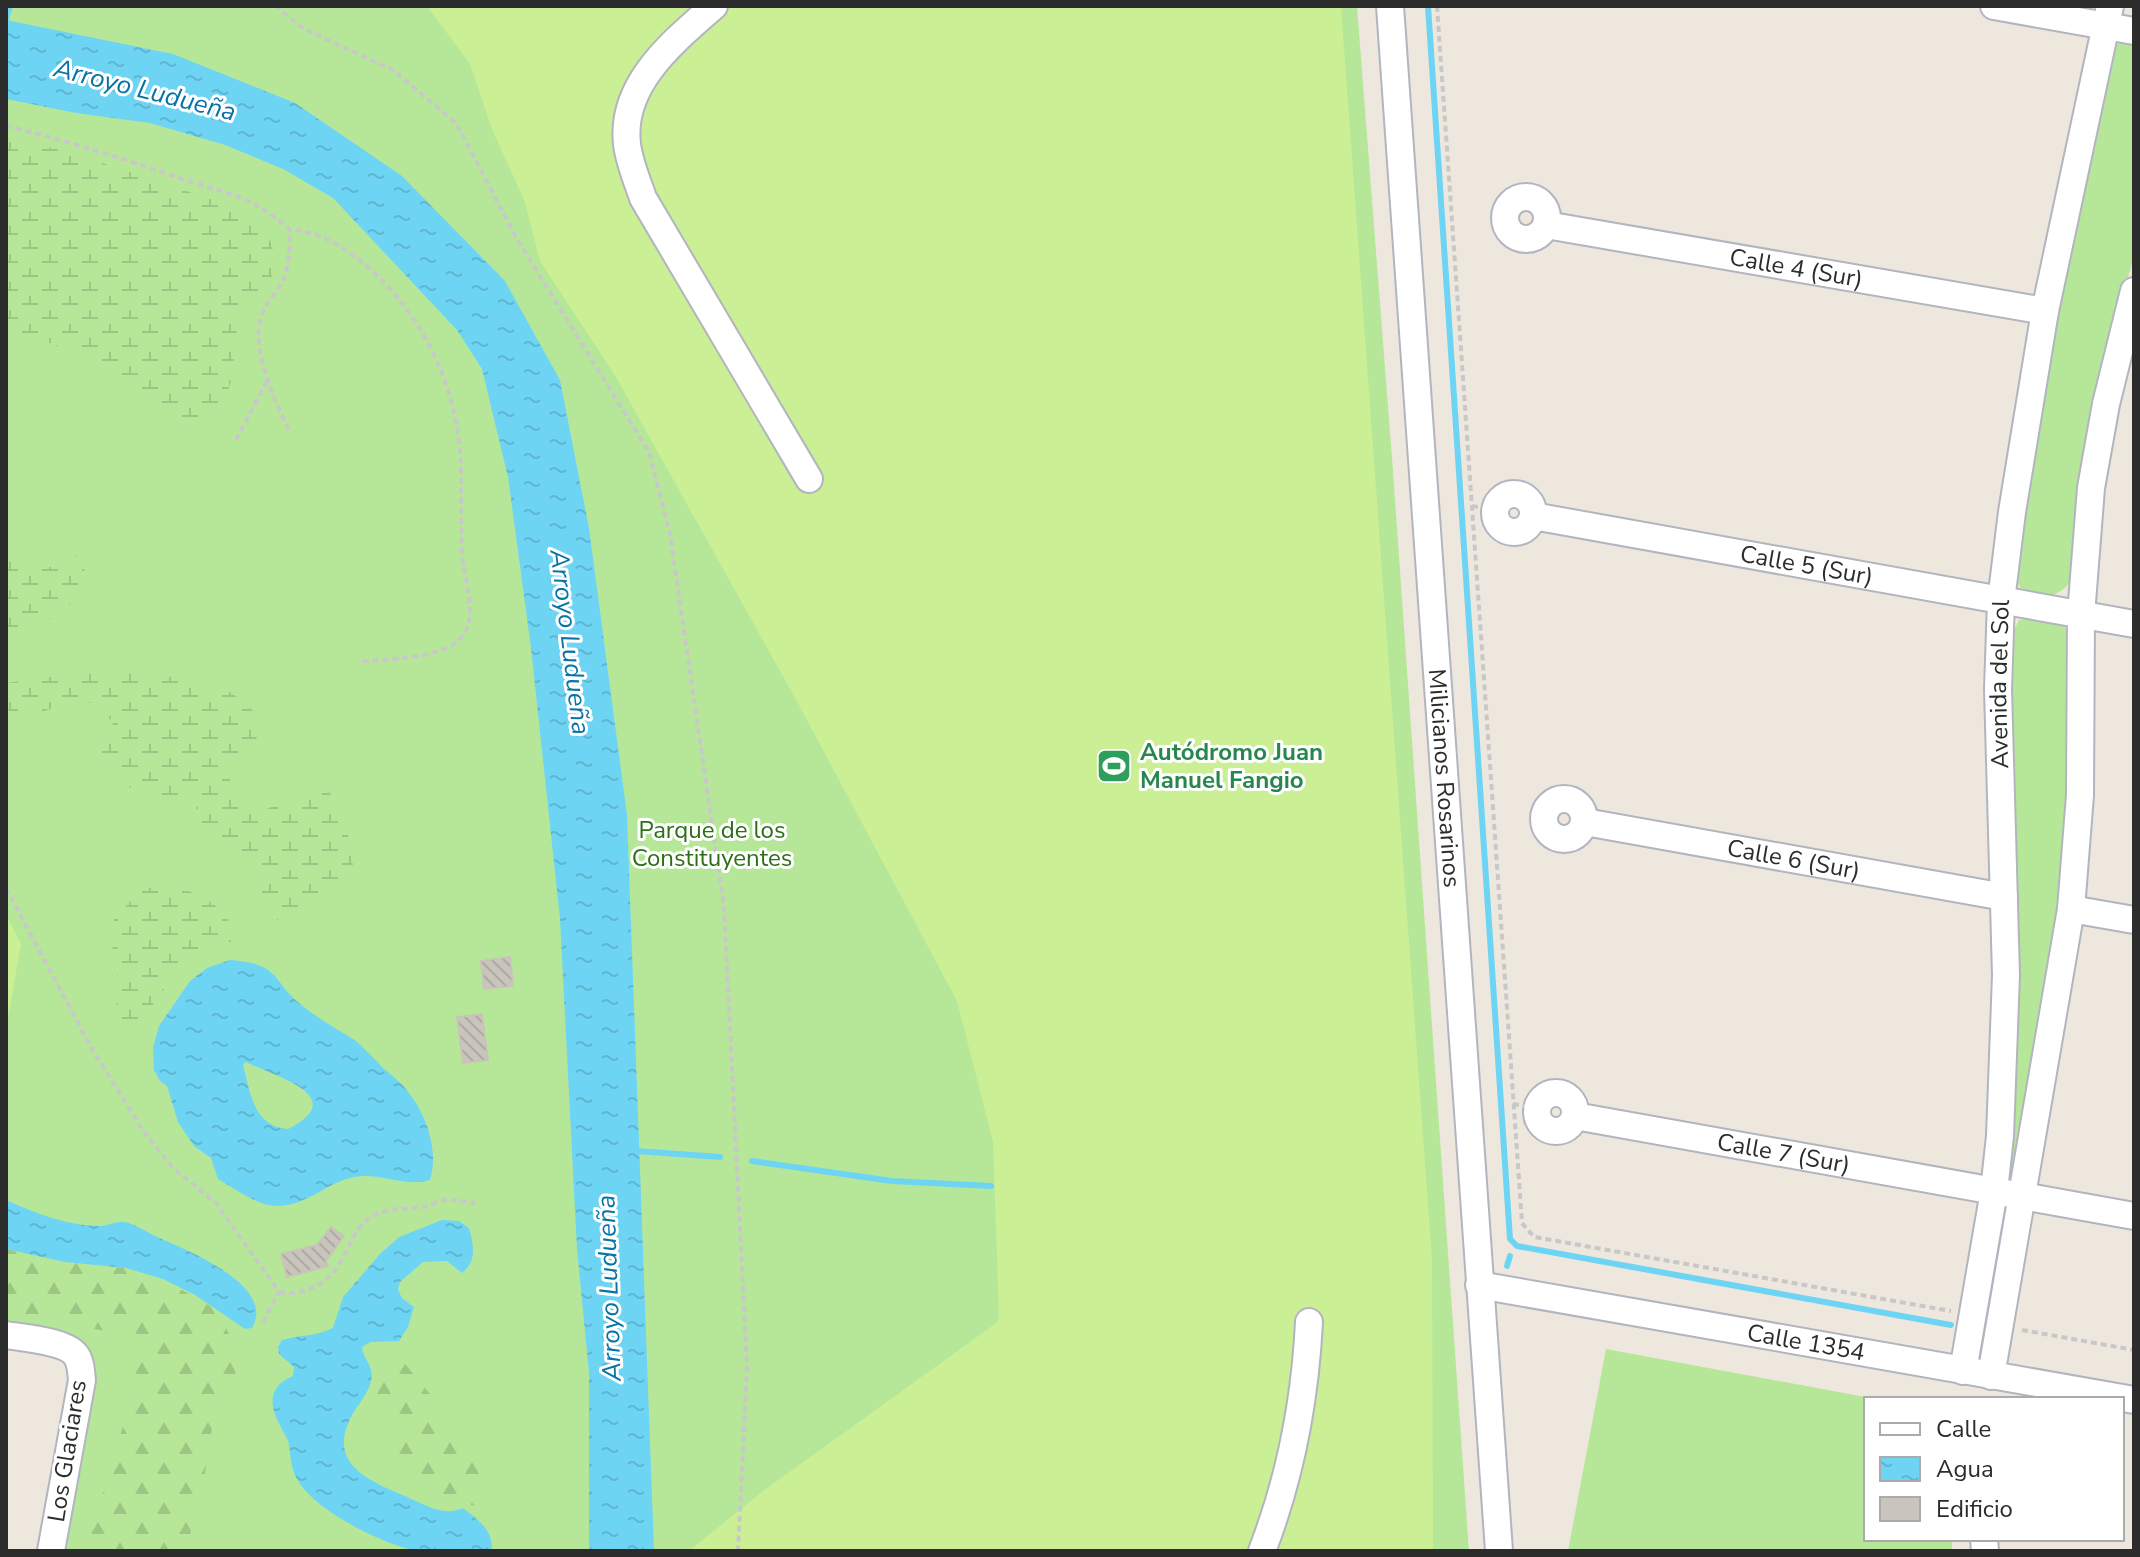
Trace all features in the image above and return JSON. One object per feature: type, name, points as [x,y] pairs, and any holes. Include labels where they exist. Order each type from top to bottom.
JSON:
[{"type":"street","points":[[714,6],[665,53],[630,103],[626,122],[632,168],[643,198],[809,479]]},
{"type":"street","name":"Milicianos Rosarinos","points":[[1390,6],[1499,1551]]},
{"type":"street","points":[[1994,6],[2108,16],[2134,31]]},
{"type":"street","name":"Avenida del Sol","points":[[1963,1371],[1994,1191],[2000,1136],[2006,975],[1998,689],[2001,601],[2012,512],[2045,311],[2108,16]]},
{"type":"street","name":"Calle 4 (Sur)","points":[[1546,225],[2045,311]]},
{"type":"street","points":[[1991,1376],[2071,909],[2080,795],[2081,615],[2091,488],[2106,404],[2130,326],[2134,291]]},
{"type":"street","name":"Calle 5 (Sur)","points":[[1484,508],[1498,524],[1511,532],[1525,529],[1533,516],[2134,624]]},
{"type":"street","name":"Calle 6 (Sur)","points":[[1585,822],[2004,897]]},
{"type":"street","points":[[2071,909],[2134,920]]},
{"type":"street","name":"Calle 7 (Sur)","points":[[1525,1106],[1552,1131],[1566,1128],[1575,1116],[2134,1216]]},
{"type":"street","name":"Calle 1354","points":[[1479,1285],[1991,1376],[2028,1390],[2102,1397]]},
{"type":"street","points":[[1262,1551],[1275,1518],[1296,1441],[1303,1402],[1309,1322]]},
{"type":"street","name":"Los Glaciares","points":[[6,1335],[62,1346],[74,1352],[80,1363],[82,1380],[51,1551]]},
{"type":"path","points":[[275,6],[304,29],[393,70],[456,123],[518,241],[649,452],[670,534],[724,907],[747,1367],[738,1551]]},
{"type":"path","points":[[1437,6],[1484,508],[1525,1106],[1522,1223],[1534,1237],[1957,1309]]},
{"type":"path","points":[[6,126],[129,159],[245,198],[271,213],[290,230],[308,231],[355,256],[384,282],[409,311],[430,345],[446,380],[455,426],[461,467],[460,517],[470,611],[468,628],[457,642],[438,652],[358,662]]},
{"type":"path","points":[[289,429],[274,402],[258,333],[261,314],[284,279],[289,258],[290,230]]},
{"type":"path","points":[[236,440],[268,379]]},
{"type":"path","points":[[6,888],[93,1051],[144,1132],[172,1167],[216,1203],[279,1292],[291,1294],[308,1291],[328,1278],[343,1258],[354,1235],[368,1220],[387,1210],[430,1206],[444,1200],[475,1203]]},
{"type":"path","points":[[263,1322],[279,1292]]},
{"type":"path","points":[[2017,1326],[2019,1330],[2134,1350]]},
{"type":"green space","name":"Parque de los Constituyentes","points":[[6,6],[1357,6],[1469,1551],[51,1551],[80,1363],[6,1335]]},
{"type":"green space","name":"Autódromo Juan Manuel Fangio","points":[[427,6],[1341,6],[1432,1260],[1433,1551],[689,1551],[763,1491],[995,1324],[999,1318],[993,1142],[957,1001],[799,705],[616,377],[540,261],[525,202],[492,129],[470,64]]},
{"type":"green space","points":[[2134,39],[2134,257],[2111,334],[2073,579],[2056,594],[2038,595],[2022,591],[2015,578],[2033,431],[2110,52],[2120,42]]},
{"type":"green space","points":[[6,137],[72,153],[249,212],[268,236],[274,259],[272,276],[243,312],[238,324],[229,390],[212,414],[191,421],[164,411],[122,376],[53,344],[12,333],[6,336]]},
{"type":"green space","points":[[6,537],[9,551],[28,567],[54,567],[77,556],[86,573],[77,600],[6,645]]},
{"type":"green space","points":[[2032,618],[2063,623],[2071,639],[2072,675],[2064,879],[2013,1176],[2006,1169],[2019,968],[2009,751],[2011,636],[2019,620]]},
{"type":"green space","points":[[121,673],[187,678],[232,693],[259,716],[256,744],[225,762],[234,795],[251,815],[287,801],[323,779],[347,827],[355,878],[319,903],[280,924],[262,899],[256,865],[220,844],[197,817],[195,786],[184,797],[157,803],[131,788],[95,760],[113,723],[96,702],[22,717],[6,709],[6,683],[63,675]]},
{"type":"green space","points":[[161,883],[198,895],[218,908],[233,927],[237,940],[214,947],[179,968],[135,1024],[115,1017],[119,984],[112,953],[114,919],[138,893]]},
{"type":"green space","points":[[6,915],[21,944],[6,1029]]},
{"type":"green space","points":[[6,1249],[65,1262],[126,1268],[163,1279],[217,1310],[239,1354],[231,1393],[214,1415],[204,1480],[186,1551],[86,1551],[136,1382],[136,1331],[122,1334],[6,1313]]},
{"type":"green space","points":[[1606,1349],[1865,1397],[1864,1541],[1952,1541],[1952,1551],[1568,1551]]},
{"type":"green space","points":[[405,1364],[435,1400],[435,1416],[458,1439],[482,1440],[489,1491],[478,1507],[440,1496],[398,1455],[396,1435],[371,1400],[379,1365]]},
{"type":"water","name":"Arroyo Ludueña","points":[[6,20],[173,54],[295,103],[402,176],[505,281],[560,380],[589,528],[627,815],[654,1551],[589,1551],[589,1373],[577,1249],[560,919],[531,648],[508,477],[482,369],[457,330],[333,198],[283,169],[225,145],[150,123],[6,99]]},
{"type":"water","points":[[230,960],[259,965],[274,975],[304,1007],[363,1047],[403,1086],[421,1112],[432,1146],[430,1180],[413,1182],[356,1177],[335,1183],[305,1199],[279,1206],[257,1201],[218,1179],[211,1158],[194,1146],[178,1122],[167,1086],[154,1070],[153,1048],[159,1026],[190,981],[207,968]],"holes":[[[246,1062],[302,1088],[310,1097],[313,1107],[306,1117],[288,1129],[277,1127],[261,1116],[252,1099],[243,1064]]]},
{"type":"water","points":[[6,1200],[76,1224],[100,1226],[128,1223],[207,1260],[241,1284],[252,1298],[256,1313],[252,1328],[245,1329],[195,1295],[163,1279],[126,1268],[65,1262],[6,1249]]},
{"type":"water","points":[[442,1220],[459,1221],[469,1228],[473,1247],[470,1263],[462,1273],[447,1261],[423,1262],[400,1282],[398,1290],[402,1298],[414,1307],[408,1327],[399,1341],[371,1342],[362,1347],[371,1371],[371,1381],[350,1419],[344,1448],[356,1469],[379,1484],[433,1508],[448,1511],[463,1508],[487,1531],[492,1551],[442,1553],[413,1550],[365,1532],[330,1512],[304,1489],[296,1477],[288,1441],[274,1409],[275,1390],[293,1376],[294,1367],[279,1354],[278,1347],[282,1340],[333,1328],[343,1297],[380,1254],[399,1237]]},
{"type":"building","points":[[510,957],[513,986],[484,989],[481,961]]},
{"type":"building","points":[[482,1014],[488,1060],[463,1063],[457,1017]]},
{"type":"building","points":[[331,1227],[344,1236],[326,1261],[328,1266],[287,1277],[281,1254],[317,1245]]},
{"type":"waterway","points":[[6,19],[10,6]]},
{"type":"waterway","points":[[1428,6],[1510,1239],[1517,1246],[1951,1325]]},
{"type":"waterway","points":[[636,1151],[720,1157]]},
{"type":"waterway","points":[[752,1161],[892,1181],[991,1186]]},
{"type":"waterway","points":[[1507,1266],[1510,1256]]},
{"type":"place","name":"Autódromo Juan Manuel Fangio","points":[[1114,766]]}]
